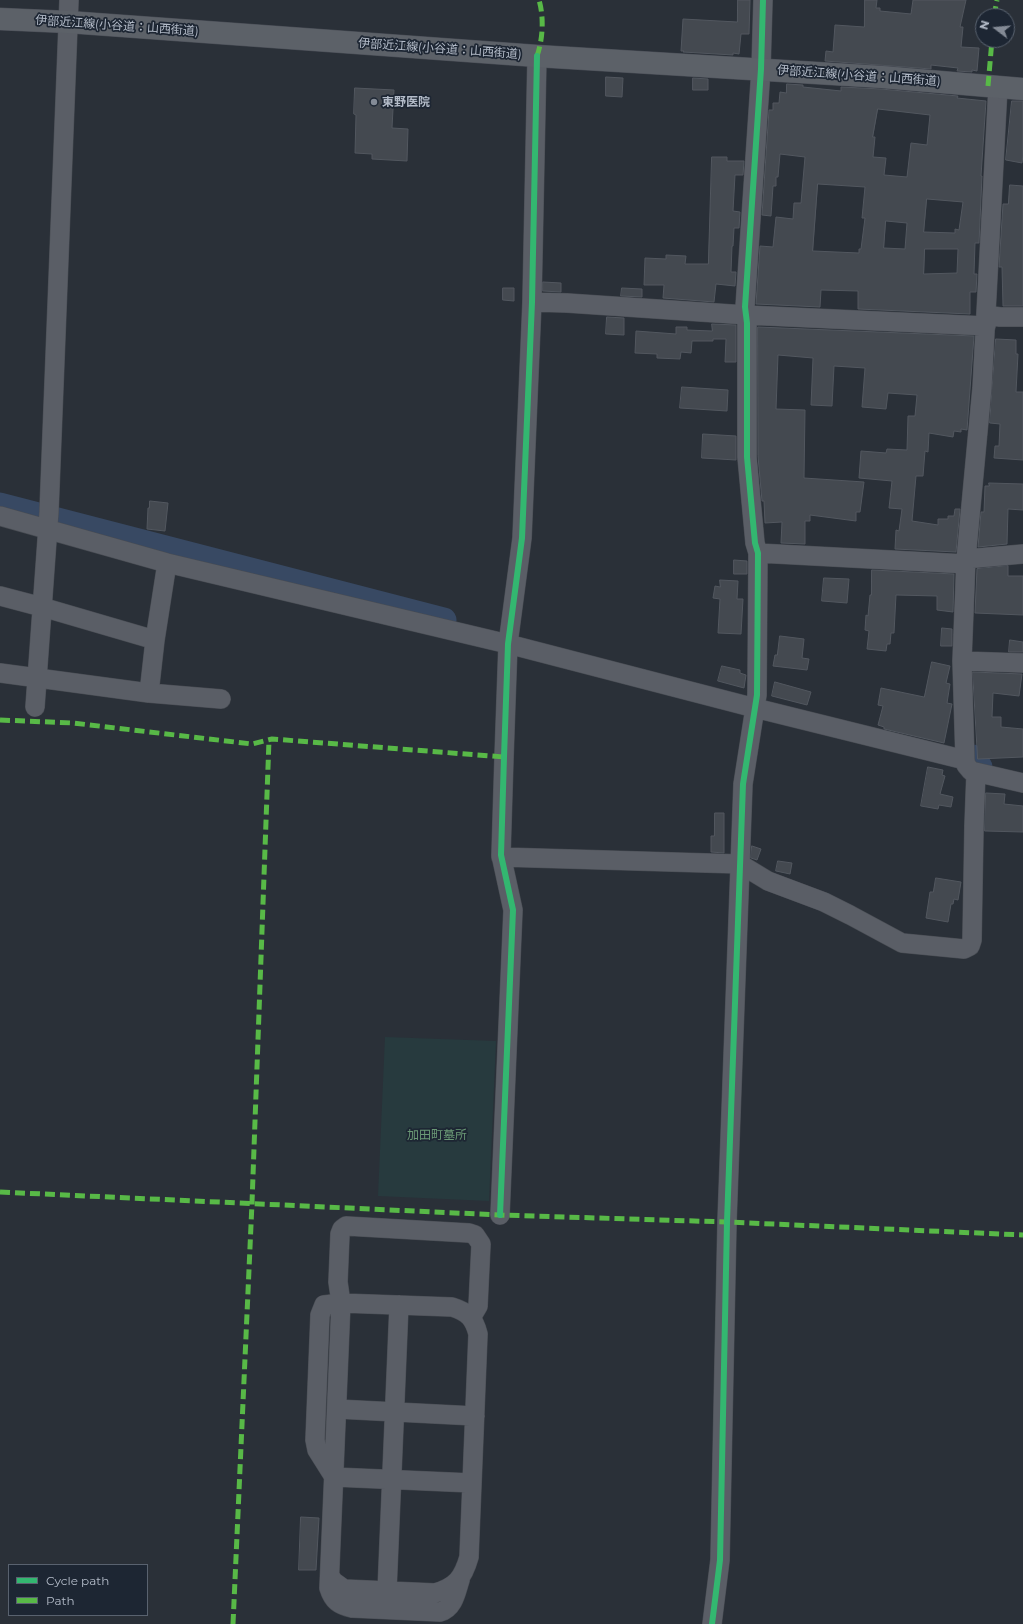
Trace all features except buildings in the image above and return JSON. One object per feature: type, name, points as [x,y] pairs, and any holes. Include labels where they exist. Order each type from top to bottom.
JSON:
[{"type":"main road","name":"伊部近江線(小谷道：山西街道)","points":[[0,18],[537,56],[942,81],[1010,88]]},
{"type":"street","points":[[35,707],[48,521],[69,0]]},
{"type":"street","points":[[712,1624],[720,1560],[726,1222],[742,784],[756,703],[758,553],[755,543],[747,457],[745,307],[761,69],[763,0]]},
{"type":"street","points":[[500,1215],[513,910],[501,856],[509,639],[522,538],[532,302],[537,56]]},
{"type":"street","points":[[501,856],[740,864],[768,881],[824,902],[902,943],[964,949],[970,946],[972,940],[974,826],[962,661],[966,561],[982,388],[986,321],[1010,88]]},
{"type":"street","points":[[532,302],[746,315],[986,321],[1000,317],[1023,317]]},
{"type":"street","points":[[0,516],[48,521],[166,563],[509,639],[756,703],[1023,783]]},
{"type":"street","points":[[758,553],[966,561],[1023,554]]},
{"type":"street","points":[[149,693],[166,563]]},
{"type":"street","points":[[0,596],[42,606],[155,640]]},
{"type":"street","points":[[962,661],[1023,663]]},
{"type":"street","points":[[0,673],[149,693],[221,699]]},
{"type":"street","points":[[334,1477],[317,1450],[315,1440],[320,1315],[324,1305],[341,1303],[452,1307],[464,1311],[476,1326],[478,1334],[469,1557],[466,1570],[460,1580],[452,1604],[449,1617],[440,1612],[352,1608],[340,1605],[332,1596],[329,1588],[330,1576],[337,1409],[341,1303],[338,1282],[340,1234],[342,1229],[346,1226],[469,1233],[475,1235],[481,1244],[478,1306],[471,1318]]},
{"type":"street","points":[[387,1591],[398,1305]]},
{"type":"street","points":[[337,1409],[475,1416]]},
{"type":"street","points":[[334,1477],[472,1483]]},
{"type":"street","points":[[330,1576],[333,1581],[344,1589],[435,1593],[448,1589],[460,1580]]},
{"type":"green space","name":"加田町墓所","points":[[385,1037],[496,1041],[489,1201],[378,1196]]},
{"type":"waterway","points":[[0,505],[444,620]]},
{"type":"waterway","points":[[973,757],[980,767]]},
{"type":"marked path","points":[[537,56],[541,42],[542,28],[542,14],[539,0]]},
{"type":"marked path","points":[[996,8],[997,0]]},
{"type":"marked path","points":[[988,86],[991,48]]},
{"type":"marked path","points":[[0,720],[73,723],[252,744],[272,739],[504,757]]},
{"type":"marked path","points":[[233,1624],[252,1203],[269,740]]},
{"type":"marked path","points":[[0,1192],[500,1215],[727,1222],[1023,1235]]},
{"type":"cycle path","points":[[712,1624],[720,1560],[727,1222],[743,784],[757,695],[758,553],[755,543],[747,457],[747,323],[745,307],[761,69],[763,0]]},
{"type":"cycle path","points":[[500,1215],[513,910],[501,855],[504,757],[508,644],[522,538],[532,302],[537,56]]},
{"type":"place","name":"東野医院","points":[[374,102]]}]
